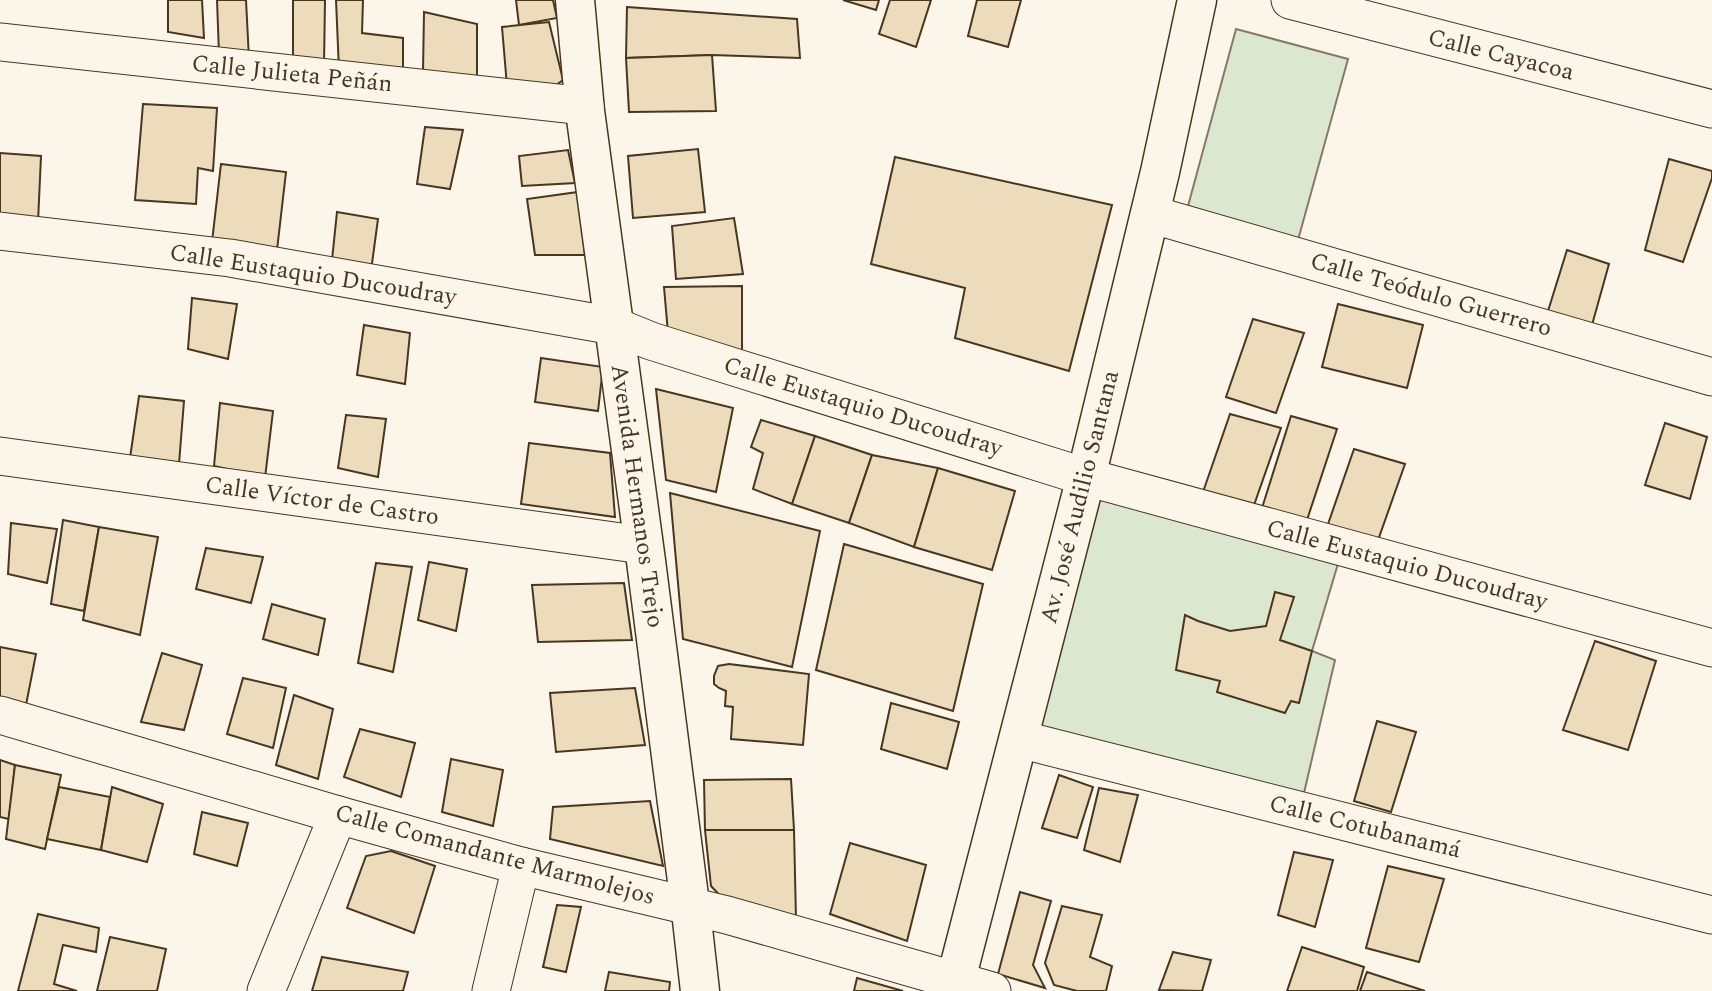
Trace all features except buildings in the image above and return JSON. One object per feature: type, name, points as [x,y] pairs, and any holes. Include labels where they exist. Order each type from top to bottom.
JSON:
[{"type":"main road","name":"Avenida Hermanos Trejo","points":[[575,0],[585,106],[700,991]]},
{"type":"main road","name":"Av. José Audilio Santana","points":[[967,988],[1018,739],[1150,214],[1197,0]]},
{"type":"street","name":"Calle Cayacoa","points":[[1290,0],[1712,109]]},
{"type":"street","name":"Calle Julieta Peñán","points":[[0,42],[585,106]]},
{"type":"street","name":"Calle Teódulo Guerrero","points":[[1150,214],[1712,377]]},
{"type":"street","name":"Calle Eustaquio Ducoudray","points":[[0,230],[230,258],[614,326],[678,349],[1086,477],[1712,648]]},
{"type":"street","name":"Calle Víctor de Castro","points":[[0,456],[643,545]]},
{"type":"street","name":"Calle Comandante Marmolejos","points":[[0,715],[521,866],[690,905],[967,988]]},
{"type":"street","name":"Calle Cotubanamá","points":[[1018,739],[1712,915]]},
{"type":"street","points":[[266,991],[338,814]]},
{"type":"street","points":[[491,991],[521,866]]},
{"type":"green space","points":[[1236,29],[1348,59],[1298,240],[1188,206]]},
{"type":"green space","points":[[1086,477],[1343,547],[1312,651],[1335,660],[1300,810],[1019,739]]}]
